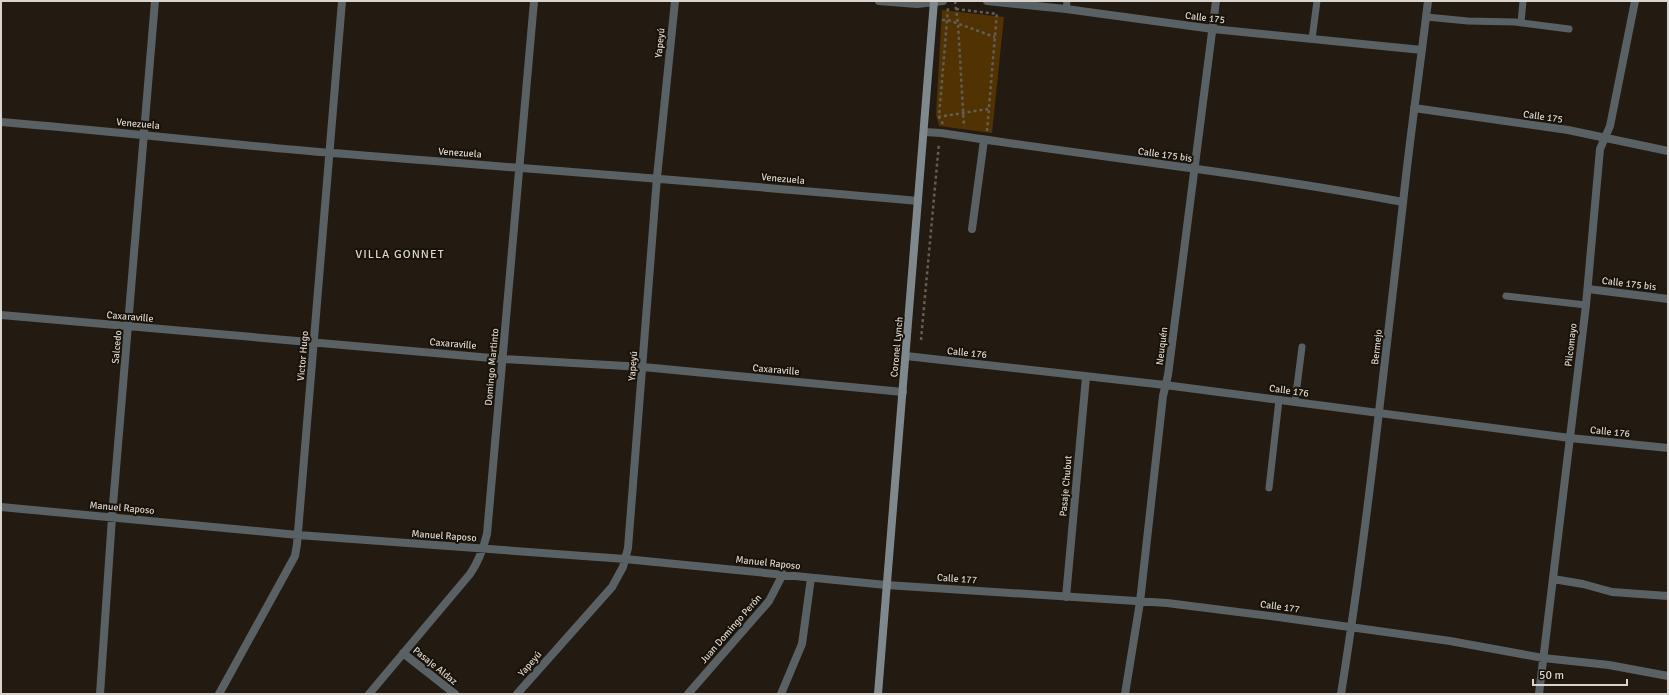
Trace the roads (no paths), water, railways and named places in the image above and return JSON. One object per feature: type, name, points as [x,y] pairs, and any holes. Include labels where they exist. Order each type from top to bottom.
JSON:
[{"type":"main road","name":"Coronel Lynch","points":[[878,694],[933,20],[937,1]]},
{"type":"street","name":"Salcedo","points":[[100,694],[112,518],[155,1]]},
{"type":"street","name":"Victor Hugo","points":[[219,694],[295,556],[315,342],[342,1]]},
{"type":"street","name":"Domingo Martinto","points":[[369,694],[470,574],[479,560],[483,549],[486,534],[503,359],[534,1]]},
{"type":"street","name":"Yapeyú","points":[[517,694],[612,587],[619,576],[628,548],[657,177],[675,1]]},
{"type":"street","points":[[878,1],[917,4],[937,1]]},
{"type":"street","name":"Calle 175","points":[[987,1],[1066,5],[1213,29],[1422,50]]},
{"type":"street","name":"Neuquén","points":[[1125,694],[1140,602],[1163,396],[1168,375],[1216,1]]},
{"type":"street","name":"Bermejo","points":[[1341,694],[1352,627],[1379,413],[1414,108],[1428,1]]},
{"type":"street","name":"Pilcomayo","points":[[1539,694],[1588,289],[1600,149],[1603,139],[1610,126],[1635,1]]},
{"type":"street","name":"Calle 175","points":[[1414,108],[1568,130],[1603,139],[1668,151]]},
{"type":"street","name":"Venezuela","points":[[1,122],[330,152],[657,177],[918,201]]},
{"type":"street","name":"Calle 175 bis","points":[[924,132],[943,130],[985,136],[1356,193],[1403,202]]},
{"type":"street","points":[[972,229],[985,136]]},
{"type":"street","name":"Calle 175 bis","points":[[1588,289],[1668,299]]},
{"type":"street","name":"Caxaraville","points":[[1,315],[503,359],[642,367],[903,392]]},
{"type":"street","name":"Calle 176","points":[[906,356],[1165,385],[1570,438],[1668,448]]},
{"type":"street","name":"Pasaje Chubut","points":[[1066,597],[1086,376]]},
{"type":"street","name":"Manuel Raposo","points":[[1,507],[298,535],[625,559],[886,585]]},
{"type":"street","name":"Juan Domingo Perón","points":[[688,694],[769,600],[783,574]]},
{"type":"street","points":[[781,694],[800,649],[811,578]]},
{"type":"street","points":[[1553,579],[1583,584],[1612,592],[1668,596]]},
{"type":"street","name":"Calle 177","points":[[886,585],[1167,603],[1450,641],[1543,658],[1609,665],[1668,676]]},
{"type":"street","name":"Pasaje Aldaz","points":[[403,653],[455,694]]},
{"type":"lane","points":[[1312,39],[1317,1]]},
{"type":"lane","points":[[1521,23],[1523,1]]},
{"type":"lane","points":[[1426,17],[1468,21],[1521,23],[1569,29]]},
{"type":"lane","points":[[1506,296],[1586,305]]},
{"type":"lane","points":[[1295,402],[1302,347]]},
{"type":"lane","points":[[1268,488],[1279,400]]},
{"type":"district","name":"VILLA GONNET","points":[[400,254]]}]
